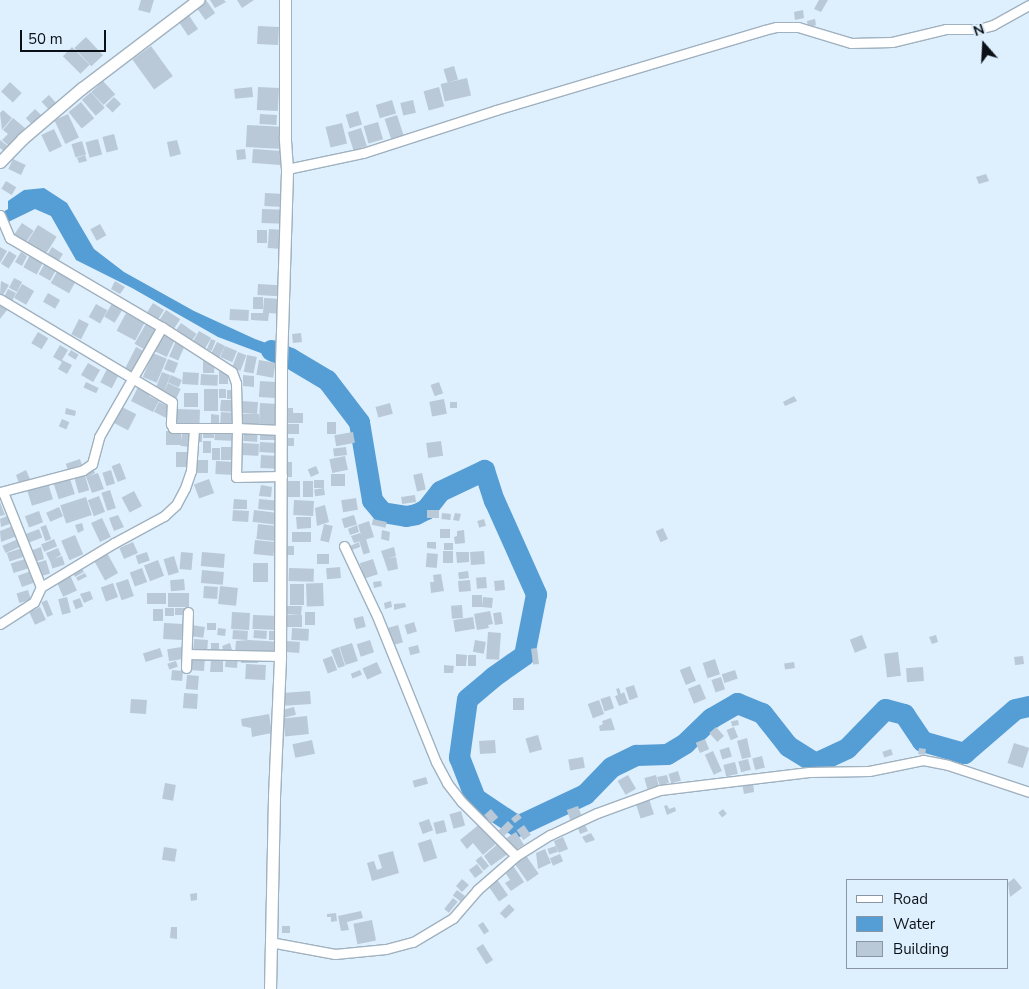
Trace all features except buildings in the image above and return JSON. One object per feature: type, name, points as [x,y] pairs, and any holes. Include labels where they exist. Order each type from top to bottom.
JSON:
[{"type":"street","points":[[0,162],[22,139],[82,88],[198,0]]},
{"type":"street","points":[[270,989],[280,656],[281,363],[287,169],[285,0]]},
{"type":"street","points":[[287,169],[363,153],[496,110],[764,30],[786,26],[798,27],[851,43],[892,42],[946,29],[979,29],[994,25],[1029,4]]},
{"type":"street","points":[[0,215],[10,238],[162,327],[232,372],[236,383],[236,477],[282,476]]},
{"type":"street","points":[[0,298],[172,402],[171,424],[173,428],[281,430]]},
{"type":"street","points":[[42,587],[2,492],[83,470],[92,464],[99,437],[162,327]]},
{"type":"street","points":[[0,624],[34,602],[42,587],[114,543],[164,516],[176,505],[191,471],[194,428]]},
{"type":"street","points":[[344,546],[377,616],[436,762],[447,783],[462,802],[516,856]]},
{"type":"street","points":[[186,668],[188,612]]},
{"type":"street","points":[[187,654],[280,656]]},
{"type":"street","points":[[270,942],[335,954],[386,949],[413,942],[453,918],[477,890],[516,856],[550,835],[621,803],[660,790],[809,772],[869,771],[923,760],[948,764],[1029,792]]},
{"type":"water","points":[[44,188],[67,203],[94,249],[124,272],[194,311],[255,339],[297,354],[296,366],[218,337],[132,288],[76,260],[51,216],[35,209],[0,226],[0,214],[8,209],[8,201],[24,190]]},
{"type":"waterway","points":[[271,350],[290,358],[327,380],[359,422],[372,500],[382,512],[406,516],[416,514],[426,509],[440,491],[484,470],[494,500],[536,594],[524,655],[493,677],[467,699],[459,757],[475,798],[517,826],[585,794],[611,767],[636,755],[667,754],[685,743],[711,718],[737,703],[762,713],[788,746],[815,763],[847,748],[885,709],[904,714],[922,741],[964,753],[1015,709],[1029,706]]}]
